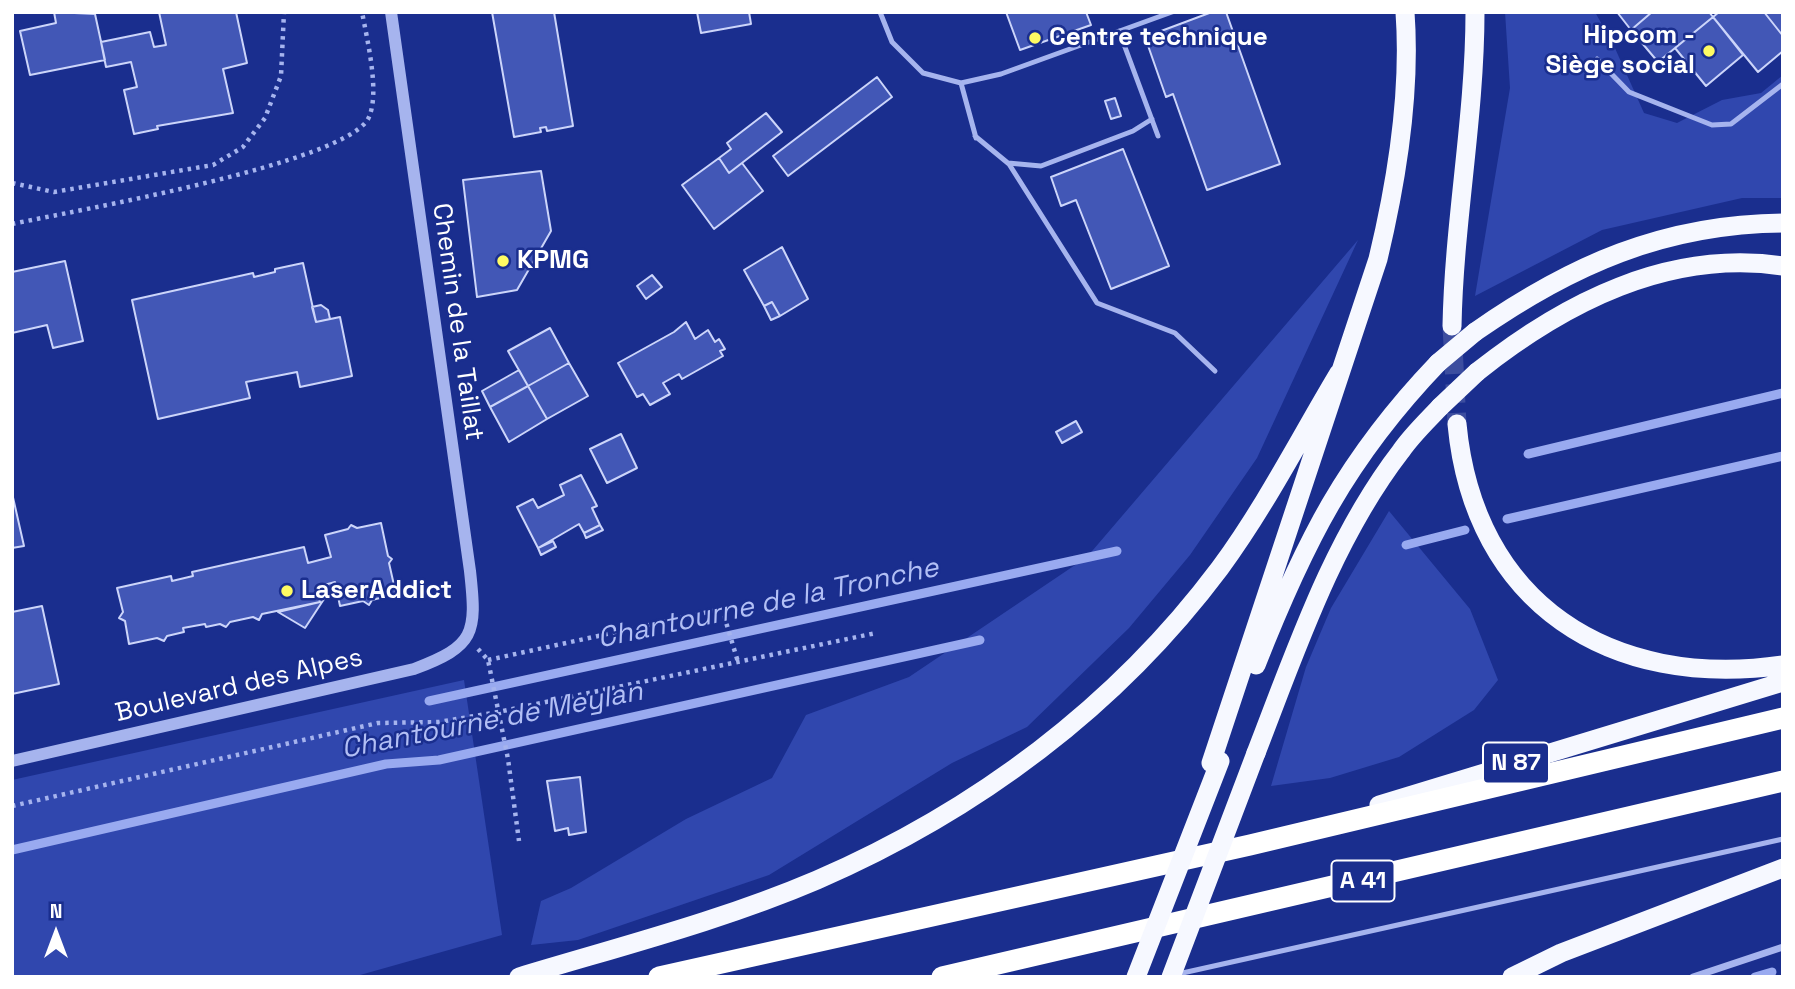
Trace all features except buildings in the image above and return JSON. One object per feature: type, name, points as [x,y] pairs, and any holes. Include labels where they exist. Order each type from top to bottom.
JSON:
[{"type":"highway","points":[[1136,977],[1166,906],[1216,762],[1339,373],[1378,259],[1390,209],[1400,138],[1405,12]]},
{"type":"highway","points":[[1452,326],[1453,270],[1475,60],[1475,12]]},
{"type":"highway","points":[[1216,762],[1273,622],[1318,524],[1349,470],[1381,426],[1438,363],[1475,332],[1554,280],[1600,258],[1706,230],[1783,223]]},
{"type":"highway","points":[[1171,977],[1293,657],[1343,544],[1366,502],[1401,450],[1477,372],[1520,338],[1555,317],[1627,283],[1700,266],[1755,264],[1783,267]]},
{"type":"highway","points":[[519,977],[698,923],[817,880],[885,848],[966,803],[1012,772],[1100,701],[1173,625],[1220,567],[1274,486],[1339,373]]},
{"type":"highway","points":[[1457,424],[1466,483],[1484,529],[1508,568],[1551,613],[1598,642],[1646,661],[1677,668],[1723,671],[1783,665]]},
{"type":"highway","name":"N 87","points":[[1250,845],[1783,682]]},
{"type":"highway","name":"A 41","points":[[659,977],[1250,845],[1783,718]]},
{"type":"highway","name":"A 41","points":[[942,977],[1783,781]]},
{"type":"highway","points":[[1512,977],[1561,953],[1783,868]]},
{"type":"street","name":"Chemin de la Taillat","points":[[391,12],[471,571],[475,613],[468,638]]},
{"type":"street","name":"Boulevard des Alpes","points":[[12,761],[414,669],[444,658],[468,638]]},
{"type":"street","points":[[1693,977],[1783,947]]},
{"type":"lane","points":[[880,12],[892,42],[923,74],[961,83],[1000,74],[1172,12]]},
{"type":"lane","points":[[1119,31],[1158,136]]},
{"type":"lane","points":[[1597,60],[1629,92],[1712,125],[1731,124],[1783,84]]},
{"type":"lane","points":[[961,83],[975,136],[986,151],[1009,164],[1041,166],[1133,131],[1152,119]]},
{"type":"lane","points":[[1009,164],[1097,303],[1175,333],[1215,371]]},
{"type":"lane","points":[[1165,977],[1783,839]]},
{"type":"path","points":[[12,183],[54,192],[213,164],[243,147],[265,118],[281,76],[284,12]]},
{"type":"path","points":[[12,224],[237,177],[329,144],[360,129],[369,120],[373,106],[370,59],[362,12]]},
{"type":"path","points":[[488,660],[722,609],[738,662]]},
{"type":"path","points":[[12,806],[378,723],[439,722],[498,712],[876,633]]},
{"type":"path","points":[[468,638],[488,660],[508,760],[519,841]]},
{"type":"shaded area","points":[[1505,12],[1595,12],[1614,46],[1644,113],[1677,123],[1722,100],[1761,93],[1783,75],[1783,198],[1742,198],[1602,230],[1475,296],[1510,88]]},
{"type":"shaded area","points":[[1358,240],[1257,458],[1190,555],[1129,628],[1027,727],[952,763],[769,875],[578,940],[531,945],[541,901],[571,888],[686,819],[772,778],[806,715],[909,677],[1087,557]]},
{"type":"shaded area","points":[[1389,511],[1470,609],[1498,680],[1474,710],[1399,757],[1330,778],[1271,786],[1306,667],[1331,608]]},
{"type":"shaded area","points":[[464,680],[502,935],[353,977],[12,977],[12,780]]},
{"type":"waterway","name":"Chantourne de la Tronche","points":[[1528,454],[1783,393]]},
{"type":"waterway","name":"Chantourne de Meylan","points":[[1507,519],[1783,456]]},
{"type":"waterway","name":"Chantourne de Meylan","points":[[1406,545],[1465,530]]},
{"type":"waterway","name":"Chantourne de la Tronche","points":[[429,701],[1117,551]]},
{"type":"waterway","name":"Chantourne de Meylan","points":[[12,850],[386,764],[439,760],[980,640]]},
{"type":"waterway","points":[[1755,977],[1772,972]]},
{"type":"tunnel","points":[[1452,326],[1457,424]]},
{"type":"place","name":"Centre technique","points":[[1035,38]]},
{"type":"place","name":"Hipcom - Siège social","points":[[1709,51]]},
{"type":"place","name":"KPMG","points":[[503,261]]},
{"type":"place","name":"LaserAddict","points":[[287,591]]}]
